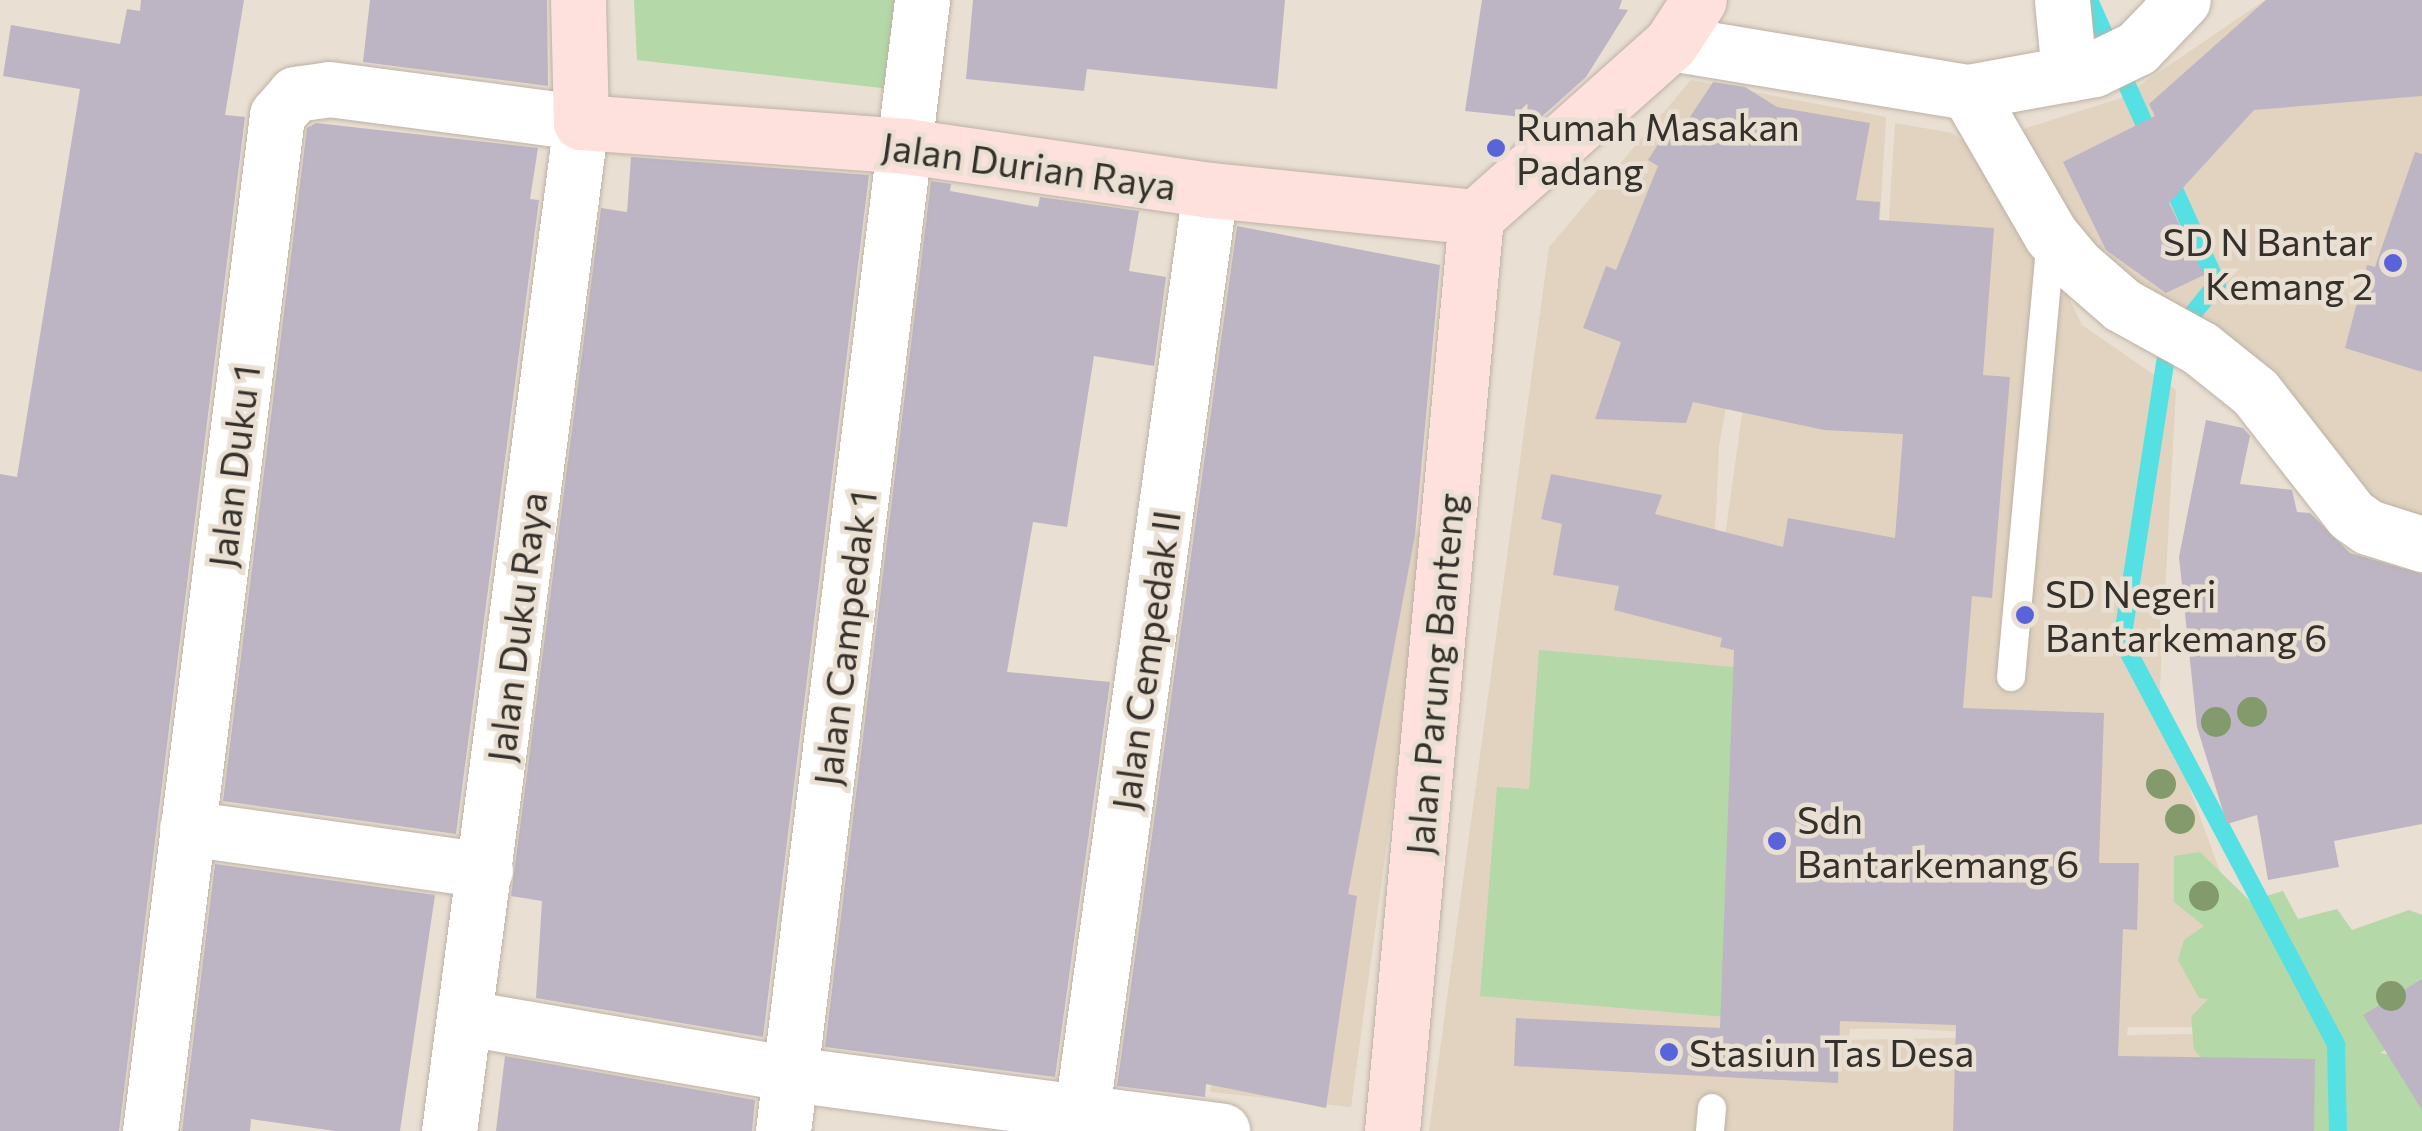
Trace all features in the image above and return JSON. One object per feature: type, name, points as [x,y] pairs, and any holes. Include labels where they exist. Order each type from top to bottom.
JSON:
[{"type":"street","points":[[578,0],[581,122]]},
{"type":"street","name":"Jalan Campedak 1","points":[[783,1131],[922,0]]},
{"type":"street","points":[[2062,0],[2100,64]]},
{"type":"street","points":[[1476,216],[1685,21],[1968,92],[2100,64],[2183,0]]},
{"type":"street","name":"Jalan Duku 1","points":[[150,1131],[277,116],[295,94],[329,89],[581,122]]},
{"type":"street","points":[[1968,92],[2051,234],[2110,296],[2184,339],[2266,404],[2351,514],[2368,528],[2422,544]]},
{"type":"street","name":"Jalan Durian Raya","points":[[581,122],[904,146],[1210,190],[1476,216]]},
{"type":"street","name":"Jalan Duku Raya","points":[[449,1131],[467,1018],[581,122]]},
{"type":"street","name":"Jalan Cempedak II","points":[[1080,1123],[1210,190]]},
{"type":"street","name":"Jalan Parung Banteng","points":[[1392,1131],[1476,216]]},
{"type":"street","points":[[187,828],[485,870]]},
{"type":"street","points":[[467,1018],[1080,1123],[1222,1131]]},
{"type":"lane","points":[[2010,677],[2051,234]]},
{"type":"shaded area","points":[[2265,0],[2422,0],[2422,548],[2322,451],[2117,320],[2017,131],[2121,98]]},
{"type":"shaded area","points":[[1691,80],[1886,117],[1876,286],[1740,266],[1728,292],[1745,304],[1719,446],[1710,645],[1760,284],[1884,298],[1895,123],[1952,133],[2008,173],[2082,325],[2176,390],[2159,705],[2277,1027],[2128,1027],[2127,1035],[2328,1032],[2335,1131],[1429,1131],[1549,247]],"holes":[[[1850,1029],[2041,1036],[1849,1040]]]},
{"type":"shaded area","points":[[1304,498],[1429,535],[1351,1107],[1210,1092]]},
{"type":"green space","points":[[634,0],[907,0],[899,90],[637,60]]},
{"type":"green space","points":[[1539,650],[1859,678],[1832,1026],[1480,996],[1497,787],[1529,789]]},
{"type":"green space","points":[[2200,852],[2250,901],[2283,891],[2298,919],[2337,909],[2352,930],[2409,910],[2422,915],[2422,1027],[2380,1053],[2400,1056],[2422,1076],[2422,1131],[2259,1131],[2194,1049],[2191,1017],[2208,999],[2199,998],[2178,960],[2184,940],[2204,926],[2174,902],[2174,856]]},
{"type":"building","points":[[141,0],[244,0],[225,115],[245,117],[119,1131],[0,1131],[0,474],[17,477],[80,89],[3,76],[11,25],[120,44],[127,9],[140,11]]},
{"type":"building","points":[[370,0],[547,0],[548,86],[363,62]]},
{"type":"building","points":[[973,0],[1285,0],[1277,89],[1087,69],[1084,91],[966,79]]},
{"type":"building","points":[[1482,0],[1622,0],[1619,9],[1628,10],[1586,77],[1529,128],[1513,116],[1465,111]]},
{"type":"building","points":[[2266,0],[2422,0],[2422,96],[2254,110],[2169,203],[2204,275],[2166,293],[2106,250],[2063,162],[2155,116],[2149,104]]},
{"type":"building","points":[[1713,82],[1745,87],[1777,107],[1870,123],[1856,200],[1880,202],[1879,220],[1994,228],[1983,375],[2010,377],[1992,598],[1972,596],[1963,708],[2104,713],[2099,863],[2139,863],[2137,930],[2123,929],[2118,1056],[2315,1059],[2314,1131],[1953,1131],[1956,1025],[1840,1021],[1838,1083],[1514,1066],[1516,1018],[1720,1028],[1734,650],[1720,647],[1722,638],[1614,610],[1619,586],[1553,575],[1562,524],[1541,519],[1551,474],[1662,495],[1655,514],[1783,547],[1788,518],[1895,538],[1903,434],[1824,430],[1693,402],[1686,423],[1595,419],[1621,342],[1583,328],[1606,266],[1616,270],[1658,166],[1648,160],[1674,119],[1684,126]]},
{"type":"building","points":[[316,123],[538,148],[530,199],[539,200],[456,834],[223,801],[307,128]]},
{"type":"building","points":[[2415,152],[2422,154],[2422,372],[2345,348],[2367,265],[2375,267]]},
{"type":"building","points":[[631,157],[869,175],[763,1037],[536,998],[542,901],[511,896],[601,208],[627,212]]},
{"type":"building","points":[[931,181],[951,184],[950,191],[1038,207],[1040,197],[1139,211],[1129,271],[1166,277],[1154,366],[1094,356],[1067,527],[1033,522],[1007,672],[1110,682],[1055,1077],[825,1047]]},
{"type":"building","points":[[1237,226],[1440,265],[1415,535],[1348,894],[1357,896],[1326,1108],[1206,1084],[1205,1097],[1117,1086]]},
{"type":"building","points":[[2206,420],[2243,428],[2250,436],[2240,484],[2292,490],[2297,512],[2310,513],[2350,553],[2422,574],[2422,824],[2334,841],[2339,867],[2268,880],[2257,815],[2227,824],[2197,727],[2179,557]]},
{"type":"building","points":[[215,864],[435,895],[400,1131],[335,1131],[251,1119],[250,1131],[182,1131]]},
{"type":"building","points":[[2422,979],[2422,1110],[2363,1015]]},
{"type":"building","points":[[505,1056],[755,1100],[752,1131],[496,1131]]},
{"type":"waterway","points":[[2089,0],[2153,143]]},
{"type":"waterway","points":[[2168,176],[2217,284],[2168,344],[2122,640],[2336,1045],[2338,1131]]},
{"type":"place","name":"Rumah Masakan Padang","points":[[1496,148]]},
{"type":"place","name":"SD N Bantar Kemang 2","points":[[2393,263]]},
{"type":"place","name":"SD Negeri Bantarkemang 6","points":[[2025,615]]},
{"type":"place","name":"Sdn Bantarkemang 6","points":[[1777,841]]},
{"type":"place","name":"Stasiun Tas Desa","points":[[1669,1052]]}]
